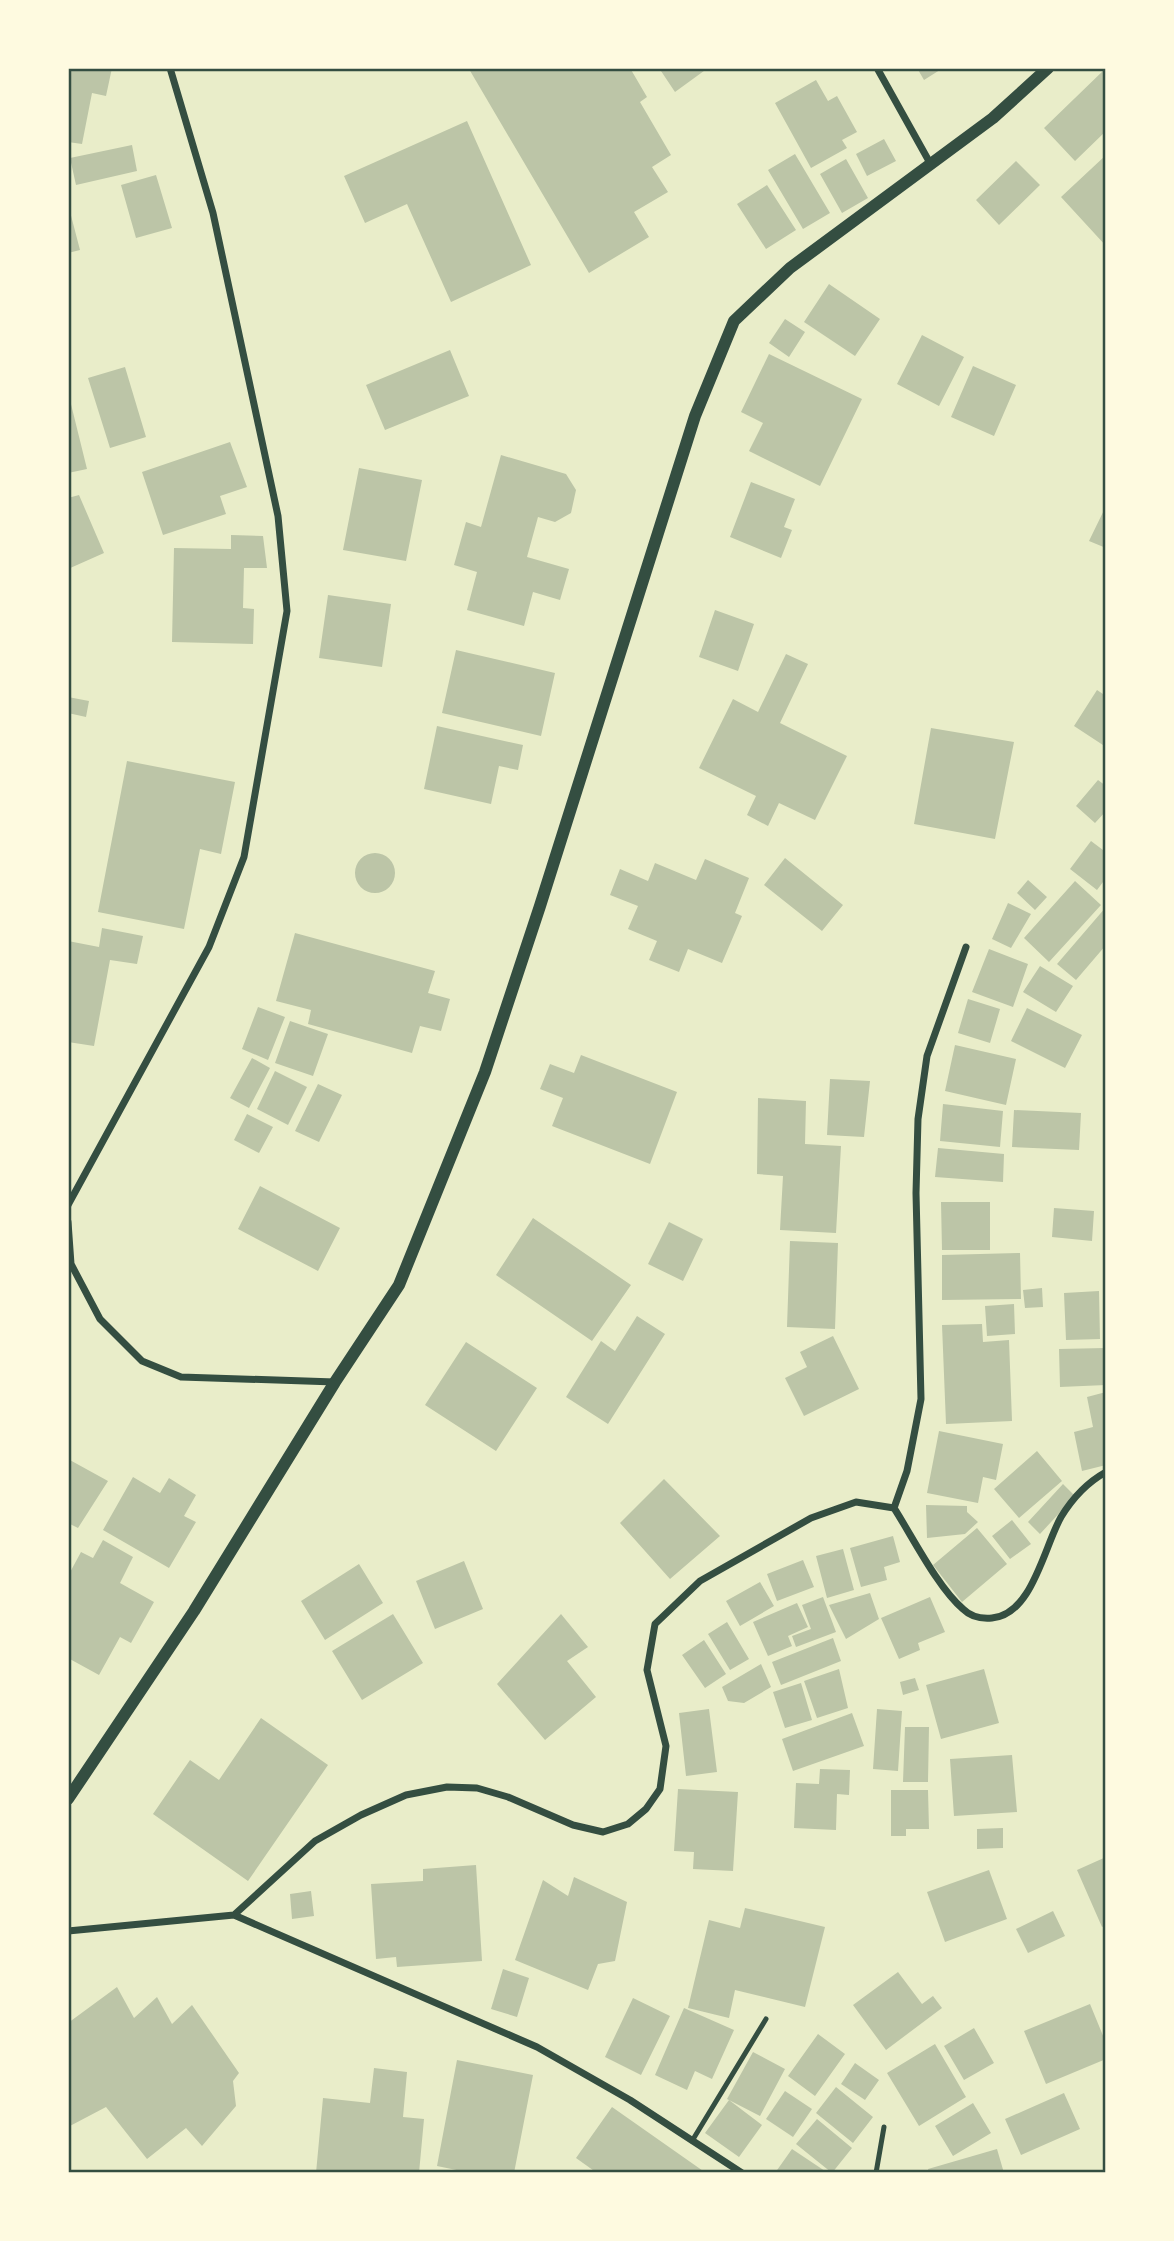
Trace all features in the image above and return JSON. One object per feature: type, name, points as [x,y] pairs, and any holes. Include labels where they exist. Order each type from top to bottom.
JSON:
[{"type":"street","points":[[68,1205],[209,947],[244,857],[287,611],[278,516],[213,213],[170,68]]},
{"type":"street","points":[[877,68],[930,163]]},
{"type":"street","points":[[68,1799],[194,1611],[335,1382],[399,1285],[485,1072],[695,416],[734,321],[790,268],[993,118],[1048,68]]},
{"type":"street","points":[[894,1508],[907,1471],[921,1399],[916,1194],[918,1119],[927,1056],[966,947]]},
{"type":"street","points":[[68,1222],[71,1264],[94,1308],[100,1319],[142,1361],[181,1377],[335,1382]]},
{"type":"street","points":[[234,1915],[315,1841],[361,1815],[406,1795],[447,1787],[477,1788],[508,1797],[573,1825],[603,1832],[628,1824],[646,1809],[660,1789],[666,1746],[647,1670],[654,1624],[700,1581],[811,1518],[856,1502],[894,1508],[946,1591],[964,1611],[981,1619],[1001,1617],[1021,1604],[1062,1516],[1084,1487],[1106,1472]]},
{"type":"street","points":[[68,1931],[234,1915],[537,2047],[630,2100],[742,2173]]},
{"type":"lane","points":[[692,2141],[766,2018]]},
{"type":"lane","points":[[876,2173],[884,2127]]},
{"type":"building","points":[[68,68],[112,68],[106,96],[92,93],[82,144],[68,142]]},
{"type":"building","points":[[630,68],[647,97],[640,102],[671,155],[652,167],[668,192],[634,212],[649,237],[589,273],[469,69]]},
{"type":"building","points":[[659,68],[708,68],[675,92]]},
{"type":"building","points":[[917,68],[943,68],[924,80]]},
{"type":"building","points":[[1106,68],[1106,131],[1075,161],[1044,128]]},
{"type":"building","points":[[816,80],[828,101],[837,96],[857,132],[842,140],[847,148],[811,168],[775,103]]},
{"type":"building","points":[[467,121],[531,265],[451,302],[407,204],[365,223],[344,176]]},
{"type":"building","points":[[884,139],[896,161],[867,176],[856,154]]},
{"type":"building","points":[[132,145],[137,171],[76,185],[70,158]]},
{"type":"building","points":[[795,154],[830,213],[803,229],[768,170]]},
{"type":"building","points":[[1106,155],[1106,246],[1061,197]]},
{"type":"building","points":[[846,159],[868,198],[842,213],[820,174]]},
{"type":"building","points":[[1016,161],[1040,185],[999,225],[976,200]]},
{"type":"building","points":[[156,175],[172,228],[136,238],[121,185]]},
{"type":"building","points":[[767,185],[796,230],[766,249],[737,204]]},
{"type":"building","points":[[68,204],[80,250],[68,253]]},
{"type":"building","points":[[829,284],[880,319],[855,356],[804,322]]},
{"type":"building","points":[[785,319],[805,332],[789,357],[769,343]]},
{"type":"building","points":[[922,335],[964,357],[939,406],[897,384]]},
{"type":"building","points":[[450,350],[469,396],[385,430],[366,385]]},
{"type":"building","points":[[769,354],[862,399],[820,486],[749,451],[763,423],[741,412]]},
{"type":"building","points":[[973,366],[1016,385],[994,436],[951,417]]},
{"type":"building","points":[[125,367],[146,437],[110,448],[88,378]]},
{"type":"building","points":[[68,392],[87,469],[68,473]]},
{"type":"building","points":[[230,442],[247,487],[220,496],[226,514],[163,535],[142,472]]},
{"type":"building","points":[[501,455],[566,474],[576,490],[571,513],[555,522],[538,517],[527,557],[569,569],[560,600],[533,592],[524,626],[467,610],[477,572],[454,565],[466,522],[481,527]]},
{"type":"building","points":[[359,468],[422,480],[406,561],[343,550]]},
{"type":"building","points":[[751,482],[795,499],[784,527],[792,530],[781,558],[730,537]]},
{"type":"building","points":[[79,495],[104,553],[68,569],[68,498]]},
{"type":"building","points":[[1106,506],[1106,548],[1089,541]]},
{"type":"building","points":[[231,535],[263,536],[267,568],[244,568],[243,608],[254,609],[253,644],[172,642],[174,548],[231,549]]},
{"type":"building","points":[[328,595],[391,604],[382,667],[319,658]]},
{"type":"building","points":[[715,610],[754,624],[738,671],[699,657]]},
{"type":"building","points":[[456,650],[555,673],[541,736],[442,713]]},
{"type":"building","points":[[786,654],[808,664],[780,723],[847,756],[815,820],[779,803],[768,826],[747,815],[756,796],[699,768],[733,699],[758,712]]},
{"type":"building","points":[[1097,690],[1106,696],[1106,747],[1074,726]]},
{"type":"building","points":[[68,697],[89,701],[86,717],[68,713]]},
{"type":"building","points":[[437,726],[523,745],[518,770],[499,766],[491,804],[424,789]]},
{"type":"building","points":[[931,728],[1014,742],[995,839],[914,824]]},
{"type":"building","points":[[127,761],[235,782],[221,854],[200,849],[184,929],[98,912]]},
{"type":"building","points":[[1098,780],[1106,786],[1106,811],[1095,823],[1076,806]]},
{"type":"building","points":[[1091,841],[1103,850],[1106,846],[1106,878],[1097,890],[1070,869]]},
{"type":"building","points":[[375,853],[389,859],[395,873],[389,887],[375,893],[361,887],[355,873],[361,859]]},
{"type":"building","points":[[785,858],[843,905],[822,931],[764,885]]},
{"type":"building","points":[[705,859],[749,878],[735,913],[742,916],[722,963],[688,949],[679,972],[649,960],[657,941],[628,929],[638,906],[610,895],[620,869],[648,881],[655,863],[696,880]]},
{"type":"building","points":[[1028,880],[1047,897],[1035,910],[1017,893]]},
{"type":"building","points":[[1075,881],[1101,905],[1049,962],[1024,938]]},
{"type":"building","points":[[1008,903],[1031,914],[1011,948],[992,939]]},
{"type":"building","points":[[1106,907],[1106,945],[1076,980],[1057,964]]},
{"type":"building","points":[[102,928],[143,936],[137,964],[110,960],[94,1046],[68,1042],[68,941],[99,947]]},
{"type":"building","points":[[295,933],[435,971],[428,993],[450,999],[441,1031],[420,1026],[412,1053],[308,1024],[311,1010],[276,1001]]},
{"type":"building","points":[[989,949],[1028,964],[1013,1007],[972,992]]},
{"type":"building","points":[[1040,966],[1073,986],[1056,1012],[1023,992]]},
{"type":"building","points":[[968,999],[1000,1009],[990,1043],[958,1033]]},
{"type":"building","points":[[258,1007],[285,1017],[268,1060],[242,1049]]},
{"type":"building","points":[[1027,1008],[1082,1035],[1065,1068],[1011,1041]]},
{"type":"building","points":[[290,1021],[328,1034],[313,1076],[275,1063]]},
{"type":"building","points":[[955,1045],[1016,1059],[1006,1105],[945,1091]]},
{"type":"building","points":[[581,1055],[677,1092],[650,1164],[552,1126],[563,1098],[540,1089],[550,1064],[574,1073]]},
{"type":"building","points":[[252,1058],[270,1068],[249,1108],[230,1098]]},
{"type":"building","points":[[275,1071],[307,1087],[288,1125],[257,1109]]},
{"type":"building","points":[[830,1079],[870,1081],[864,1137],[827,1135]]},
{"type":"building","points":[[318,1084],[342,1095],[319,1142],[295,1131]]},
{"type":"building","points":[[758,1098],[806,1101],[805,1144],[841,1146],[836,1233],[780,1230],[783,1176],[757,1174]]},
{"type":"building","points":[[943,1104],[1003,1111],[1000,1147],[940,1141]]},
{"type":"building","points":[[1014,1110],[1081,1113],[1079,1150],[1012,1147]]},
{"type":"building","points":[[247,1114],[273,1127],[259,1153],[234,1140]]},
{"type":"building","points":[[938,1148],[1004,1154],[1003,1182],[935,1177]]},
{"type":"building","points":[[260,1186],[340,1228],[318,1271],[238,1229]]},
{"type":"building","points":[[941,1202],[990,1202],[990,1250],[942,1250]]},
{"type":"building","points":[[1054,1208],[1094,1211],[1092,1241],[1052,1237]]},
{"type":"building","points":[[533,1218],[631,1285],[592,1341],[496,1275]]},
{"type":"building","points":[[669,1222],[703,1239],[683,1281],[648,1264]]},
{"type":"building","points":[[790,1241],[838,1243],[835,1329],[787,1327]]},
{"type":"building","points":[[1020,1253],[1021,1299],[942,1300],[942,1255]]},
{"type":"building","points":[[1042,1288],[1043,1307],[1025,1308],[1023,1290]]},
{"type":"building","points":[[1099,1291],[1100,1339],[1066,1340],[1064,1293]]},
{"type":"building","points":[[1014,1304],[1015,1334],[987,1336],[985,1306]]},
{"type":"building","points":[[637,1316],[665,1334],[608,1424],[566,1397],[601,1341],[615,1351]]},
{"type":"building","points":[[982,1324],[983,1342],[1009,1340],[1012,1421],[946,1424],[942,1325]]},
{"type":"building","points":[[833,1336],[859,1389],[804,1416],[785,1378],[807,1367],[800,1352]]},
{"type":"building","points":[[466,1342],[537,1388],[496,1451],[425,1405]]},
{"type":"building","points":[[1105,1348],[1106,1385],[1060,1387],[1059,1349]]},
{"type":"building","points":[[1106,1392],[1106,1465],[1082,1471],[1074,1432],[1093,1427],[1087,1397]]},
{"type":"building","points":[[939,1431],[1003,1444],[996,1480],[983,1477],[978,1503],[927,1493]]},
{"type":"building","points":[[1037,1451],[1062,1481],[1019,1518],[994,1489]]},
{"type":"building","points":[[68,1459],[108,1481],[78,1528],[68,1523]]},
{"type":"building","points":[[133,1477],[160,1493],[169,1478],[196,1495],[184,1516],[196,1522],[169,1568],[103,1530]]},
{"type":"building","points":[[664,1479],[720,1536],[670,1579],[620,1523]]},
{"type":"building","points":[[1063,1484],[1075,1496],[1040,1534],[1028,1522]]},
{"type":"building","points":[[926,1505],[967,1506],[967,1512],[978,1522],[965,1534],[927,1538]]},
{"type":"building","points":[[1012,1520],[1031,1544],[1010,1559],[992,1536]]},
{"type":"building","points":[[977,1528],[1007,1564],[962,1602],[933,1565]]},
{"type":"building","points":[[893,1536],[900,1562],[884,1567],[887,1580],[861,1587],[850,1548]]},
{"type":"building","points":[[103,1540],[133,1557],[120,1583],[154,1602],[131,1643],[120,1637],[99,1675],[68,1658],[68,1576],[81,1552],[93,1558]]},
{"type":"building","points":[[843,1549],[854,1590],[827,1598],[816,1556]]},
{"type":"building","points":[[803,1560],[814,1587],[777,1601],[767,1574]]},
{"type":"building","points":[[464,1561],[483,1609],[435,1629],[416,1581]]},
{"type":"building","points":[[359,1564],[383,1603],[325,1640],[301,1601]]},
{"type":"building","points":[[760,1582],[774,1606],[740,1626],[726,1601]]},
{"type":"building","points":[[870,1593],[879,1619],[846,1639],[829,1605]]},
{"type":"building","points":[[823,1597],[836,1632],[796,1647],[792,1636],[811,1629],[802,1605]]},
{"type":"building","points":[[930,1597],[945,1632],[918,1643],[920,1650],[899,1659],[881,1618]]},
{"type":"building","points":[[797,1603],[808,1627],[788,1636],[792,1646],[768,1656],[753,1622]]},
{"type":"building","points":[[393,1614],[423,1663],[362,1700],[332,1651]]},
{"type":"building","points":[[561,1614],[588,1647],[567,1661],[596,1697],[545,1740],[497,1684]]},
{"type":"building","points":[[727,1622],[749,1659],[730,1670],[708,1634]]},
{"type":"building","points":[[833,1638],[841,1661],[781,1685],[772,1662]]},
{"type":"building","points":[[704,1640],[726,1674],[705,1688],[682,1655]]},
{"type":"building","points":[[761,1664],[771,1687],[744,1703],[728,1701],[722,1687]]},
{"type":"building","points":[[839,1669],[848,1708],[817,1718],[804,1681]]},
{"type":"building","points":[[984,1669],[999,1723],[941,1739],[926,1685]]},
{"type":"building","points":[[915,1678],[919,1690],[903,1695],[900,1682]]},
{"type":"building","points":[[801,1683],[812,1720],[785,1728],[773,1692]]},
{"type":"building","points":[[709,1709],[717,1772],[686,1776],[679,1713]]},
{"type":"building","points":[[877,1709],[902,1711],[898,1771],[873,1769]]},
{"type":"building","points":[[852,1713],[864,1746],[793,1771],[782,1739]]},
{"type":"building","points":[[261,1718],[328,1765],[248,1881],[153,1814],[190,1760],[219,1780]]},
{"type":"building","points":[[905,1727],[929,1727],[928,1782],[903,1782]]},
{"type":"building","points":[[1012,1755],[1017,1812],[954,1816],[950,1759]]},
{"type":"building","points":[[820,1769],[850,1770],[849,1795],[837,1794],[836,1830],[794,1828],[796,1783],[819,1784]]},
{"type":"building","points":[[678,1789],[738,1792],[733,1871],[693,1869],[694,1852],[674,1851]]},
{"type":"building","points":[[891,1790],[928,1790],[929,1829],[906,1829],[906,1836],[891,1836]]},
{"type":"building","points":[[1003,1828],[1003,1848],[977,1849],[977,1829]]},
{"type":"building","points":[[1106,1857],[1106,1925],[1102,1927],[1077,1870]]},
{"type":"building","points":[[476,1865],[482,1961],[397,1967],[396,1957],[376,1959],[371,1884],[423,1881],[423,1869]]},
{"type":"building","points":[[989,1870],[1007,1919],[945,1942],[927,1892]]},
{"type":"building","points":[[574,1877],[627,1902],[615,1961],[598,1964],[588,1990],[515,1960],[543,1880],[568,1896]]},
{"type":"building","points":[[311,1891],[314,1916],[292,1919],[290,1894]]},
{"type":"building","points":[[745,1908],[825,1927],[805,2007],[735,1990],[729,2018],[688,2008],[709,1920],[740,1928]]},
{"type":"building","points":[[1053,1911],[1065,1936],[1028,1953],[1016,1929]]},
{"type":"building","points":[[503,1969],[529,1978],[517,2017],[491,2009]]},
{"type":"building","points":[[898,1972],[922,2004],[933,1996],[942,2008],[886,2050],[853,2005]]},
{"type":"building","points":[[117,1987],[134,2018],[157,1997],[172,2024],[192,2005],[239,2073],[233,2081],[236,2106],[202,2146],[186,2128],[147,2159],[106,2107],[68,2127],[68,2023]]},
{"type":"building","points":[[633,1998],[670,2016],[641,2075],[605,2057]]},
{"type":"building","points":[[1090,2004],[1106,2043],[1106,2059],[1046,2084],[1024,2031]]},
{"type":"building","points":[[684,2008],[734,2030],[712,2079],[695,2071],[687,2090],[655,2075]]},
{"type":"building","points":[[974,2028],[994,2063],[964,2080],[944,2046]]},
{"type":"building","points":[[818,2034],[845,2054],[815,2096],[788,2076]]},
{"type":"building","points":[[935,2044],[966,2097],[919,2126],[887,2073]]},
{"type":"building","points":[[753,2052],[785,2069],[760,2116],[727,2099]]},
{"type":"building","points":[[457,2060],[533,2075],[514,2173],[471,2173],[437,2166]]},
{"type":"building","points":[[855,2063],[879,2080],[865,2100],[841,2084]]},
{"type":"building","points":[[374,2068],[407,2072],[403,2117],[424,2119],[419,2173],[316,2173],[323,2098],[370,2103]]},
{"type":"building","points":[[836,2087],[873,2117],[853,2143],[816,2113]]},
{"type":"building","points":[[785,2091],[812,2109],[793,2137],[766,2119]]},
{"type":"building","points":[[1064,2093],[1080,2129],[1021,2155],[1005,2119]]},
{"type":"building","points":[[729,2100],[762,2125],[739,2157],[705,2133]]},
{"type":"building","points":[[973,2103],[991,2133],[953,2156],[935,2126]]},
{"type":"building","points":[[612,2107],[706,2173],[597,2173],[576,2158]]},
{"type":"building","points":[[817,2119],[852,2148],[832,2173],[796,2144]]},
{"type":"building","points":[[792,2149],[828,2173],[775,2173]]},
{"type":"building","points":[[997,2149],[1004,2173],[929,2173],[928,2169]]}]
